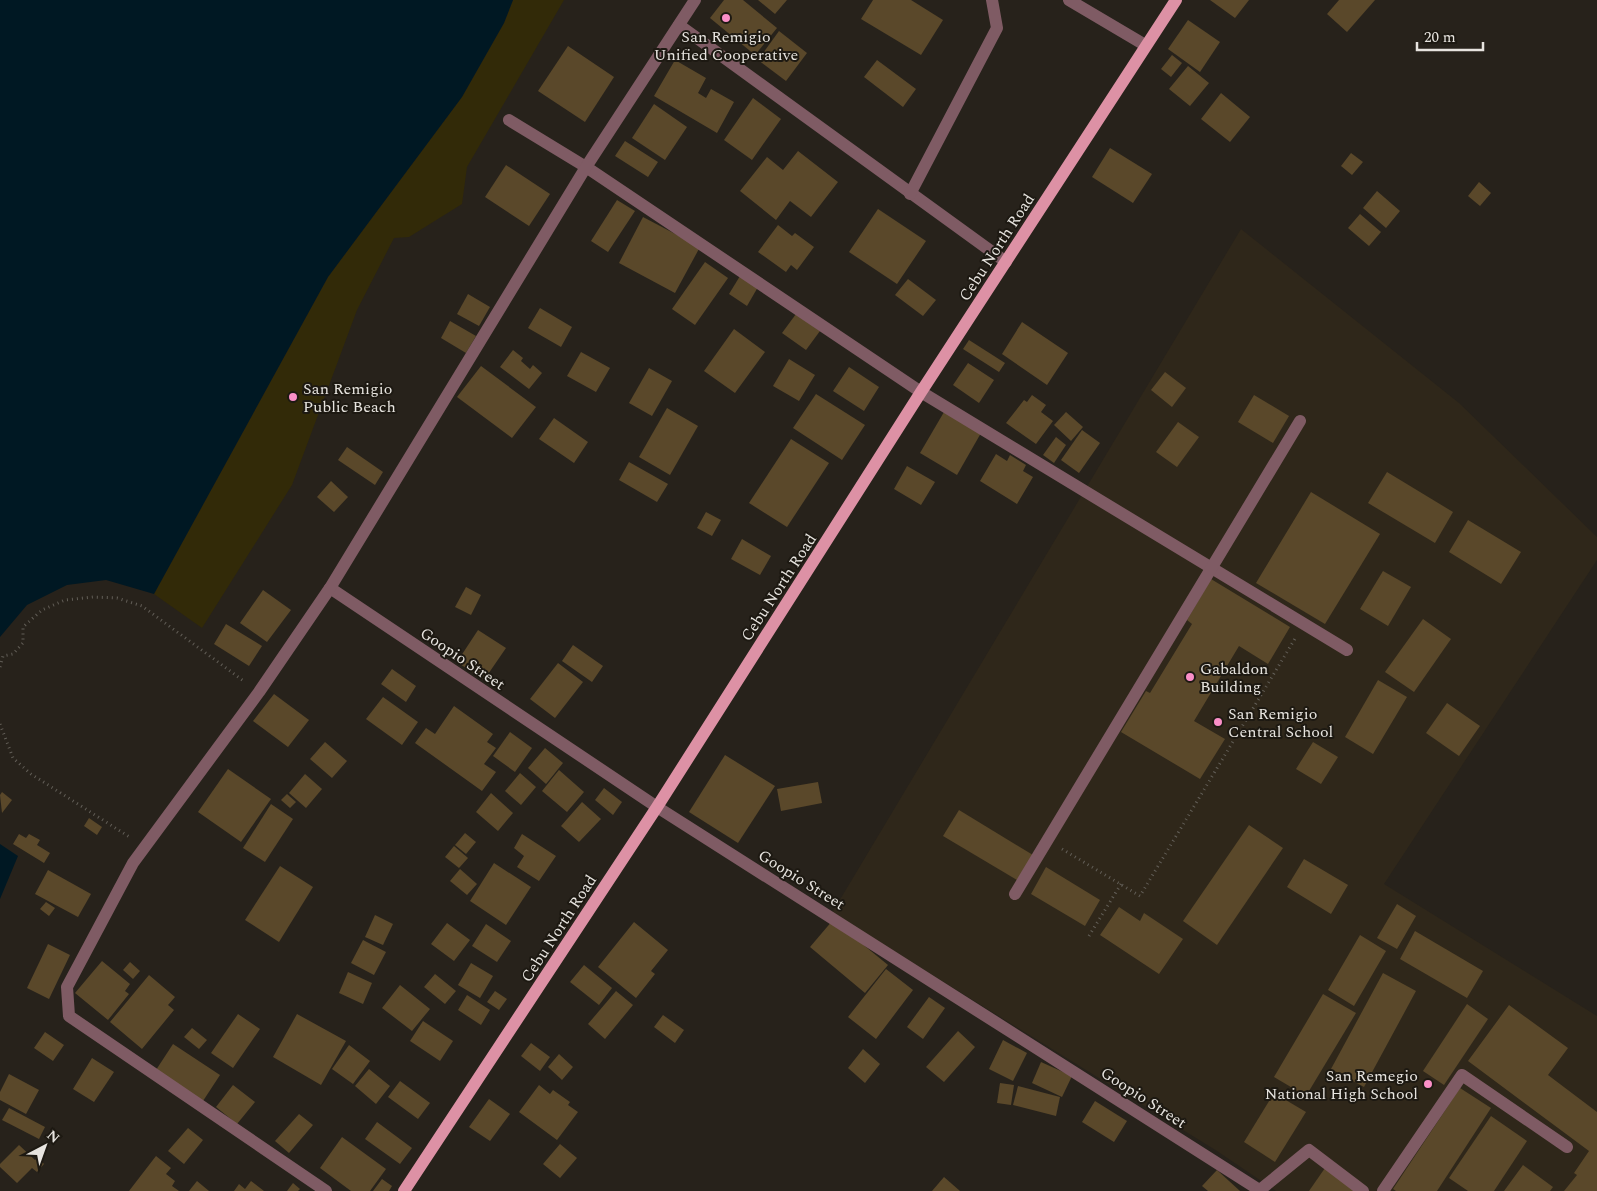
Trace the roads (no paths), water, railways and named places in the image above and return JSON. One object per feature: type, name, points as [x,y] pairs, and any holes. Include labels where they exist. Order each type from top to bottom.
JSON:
[{"type":"main road","name":"Cebu North Road","points":[[404,1191],[657,807],[1145,45],[1176,0]]},
{"type":"street","points":[[326,1191],[69,1016],[67,988],[133,863],[258,692],[330,588],[586,167],[695,0]]},
{"type":"street","points":[[910,194],[997,28],[992,0]]},
{"type":"street","points":[[1069,0],[1145,45]]},
{"type":"street","points":[[679,25],[1006,262]]},
{"type":"street","points":[[509,120],[586,167],[922,392],[1347,650]]},
{"type":"street","points":[[1016,894],[1300,421]]},
{"type":"street","name":"Goopio Street","points":[[330,588],[657,807],[1261,1191]]},
{"type":"street","points":[[1383,1191],[1462,1075],[1567,1147]]},
{"type":"street","points":[[1261,1191],[1309,1150],[1363,1191]]},
{"type":"water","points":[[0,0],[513,0],[504,23],[462,97],[328,277],[154,594],[106,580],[67,585],[27,605],[0,637]]},
{"type":"water","points":[[0,844],[18,856],[0,899]]},
{"type":"place","name":"San Remigio Unified Cooperative","points":[[726,18]]},
{"type":"place","name":"San Remigio Public Beach","points":[[293,397]]},
{"type":"place","name":"Gabaldon Building","points":[[1190,677]]},
{"type":"place","name":"San Remigio Central School","points":[[1218,722]]},
{"type":"place","name":"San Remegio National High School","points":[[1428,1084]]}]
